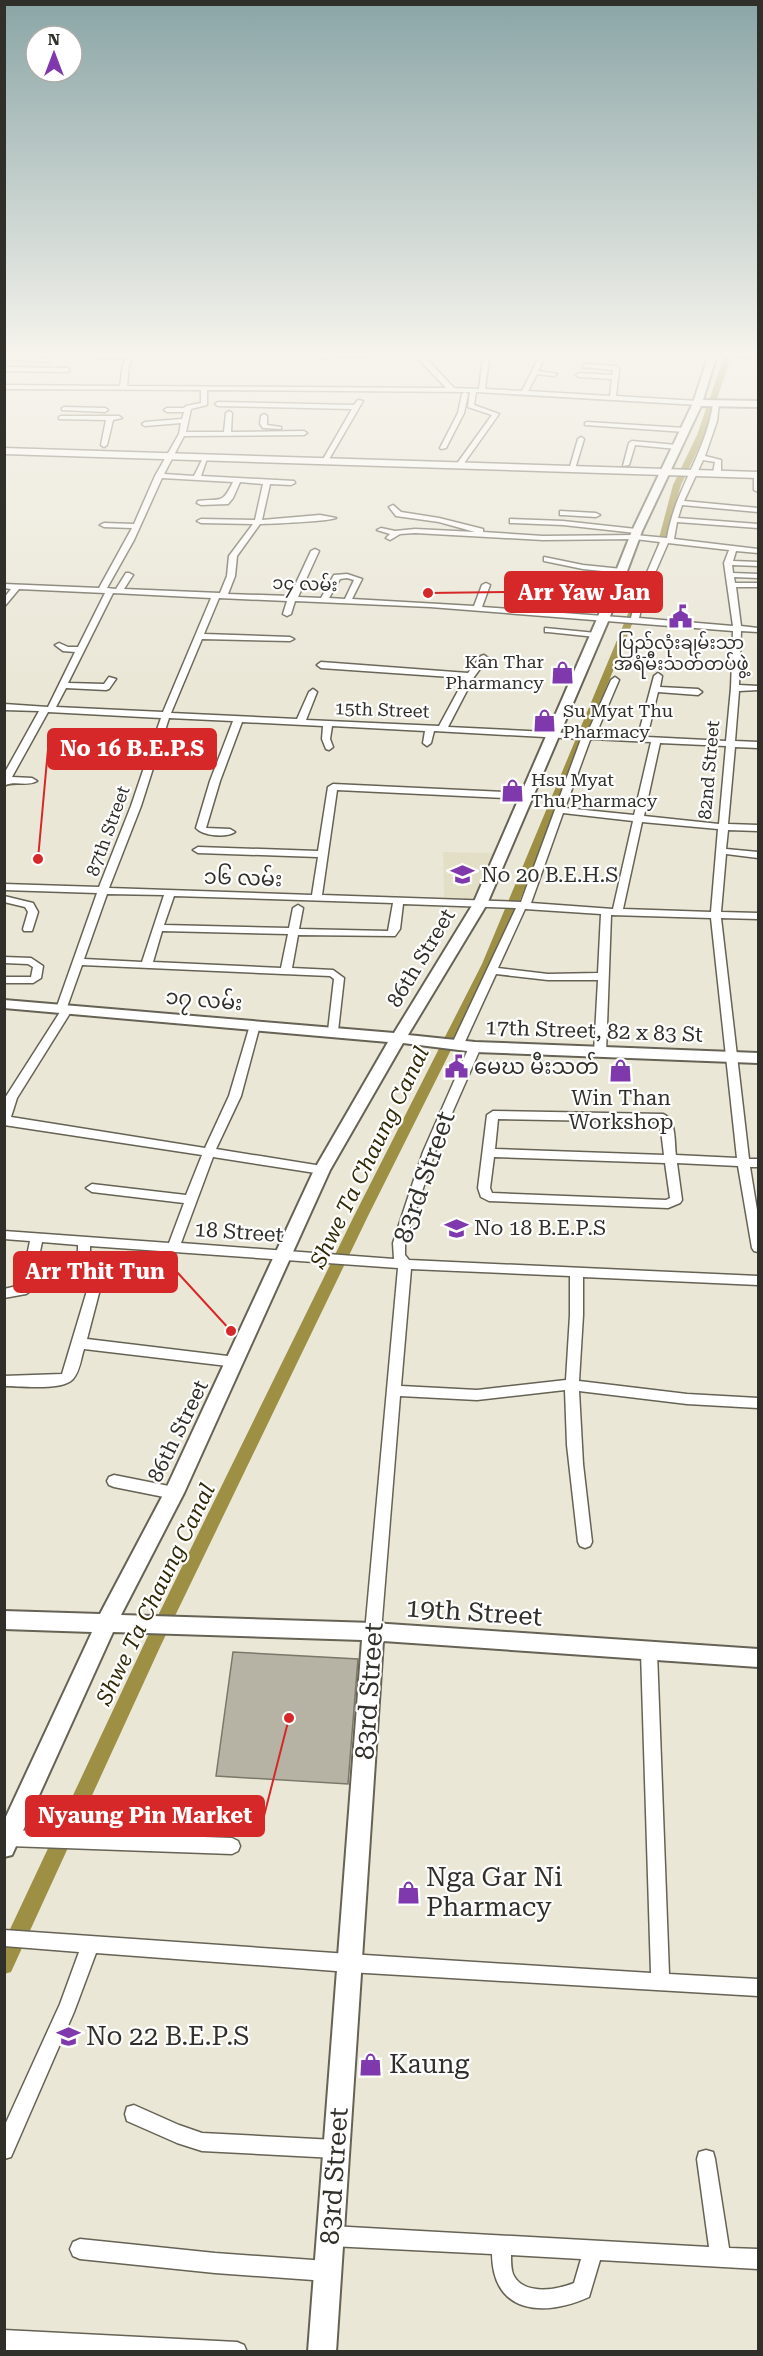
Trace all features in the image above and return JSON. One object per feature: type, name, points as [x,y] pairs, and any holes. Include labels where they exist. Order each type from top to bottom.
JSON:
[{"type":"main road","points":[[325,461],[758,475]]},
{"type":"street","points":[[32,781],[6,779],[62,685],[80,650],[110,591],[136,526],[168,461]]},
{"type":"street","points":[[197,478],[204,461]]},
{"type":"street","points":[[460,465],[463,461]]},
{"type":"street","points":[[571,469],[574,461]]},
{"type":"street","points":[[626,465],[627,461]]},
{"type":"street","points":[[666,472],[671,461]]},
{"type":"street","points":[[634,621],[651,569],[668,540],[675,520],[685,473],[696,461]]},
{"type":"street","points":[[717,473],[719,461]]},
{"type":"street","name":"86th Street","points":[[7,1843],[105,1624],[174,1493],[286,1255],[322,1170],[366,1091],[480,904],[551,734],[603,619],[636,534],[666,472]]},
{"type":"street","points":[[758,475],[759,490]]},
{"type":"street","points":[[159,476],[291,483]]},
{"type":"street","points":[[201,503],[225,502],[237,481]]},
{"type":"street","points":[[256,526],[267,482]]},
{"type":"street","points":[[560,502],[563,523]]},
{"type":"street","points":[[680,503],[759,510]]},
{"type":"street","points":[[393,507],[399,514],[445,521],[524,541],[636,534]]},
{"type":"street","points":[[562,513],[596,515]]},
{"type":"street","points":[[202,524],[256,526],[320,517],[332,518]]},
{"type":"street","points":[[675,520],[759,526]]},
{"type":"street","points":[[513,521],[563,523],[668,540],[759,551]]},
{"type":"street","points":[[104,525],[136,526]]},
{"type":"street","name":"87th Street","points":[[5,1118],[11,1098],[64,1009],[166,715],[199,636],[231,576],[233,556],[256,526]]},
{"type":"street","points":[[381,530],[393,536],[415,531],[496,535]]},
{"type":"street","points":[[733,549],[728,563],[759,564]]},
{"type":"street","points":[[286,615],[315,551]]},
{"type":"street","points":[[547,559],[583,567],[622,571]]},
{"type":"street","name":"82nd Street","points":[[728,563],[737,629],[735,688],[716,915],[731,1057]]},
{"type":"street","points":[[110,591],[129,575]]},
{"type":"street","points":[[511,575],[616,584]]},
{"type":"street","points":[[730,575],[759,576]]},
{"type":"street","points":[[324,599],[337,577],[347,576],[358,579],[348,600]]},
{"type":"street","points":[[476,609],[481,602],[486,585]]},
{"type":"street","points":[[732,585],[759,585]]},
{"type":"street","name":"၁၄ လမ်း","points":[[4,586],[348,600],[759,630]]},
{"type":"street","points":[[4,605],[17,586]]},
{"type":"street","points":[[548,630],[596,635]]},
{"type":"street","points":[[199,636],[290,639]]},
{"type":"street","points":[[59,645],[66,649],[80,650]]},
{"type":"street","points":[[442,729],[470,676],[484,658]]},
{"type":"street","points":[[321,665],[470,676]]},
{"type":"street","points":[[642,740],[658,676]]},
{"type":"street","points":[[62,685],[106,687],[112,679]]},
{"type":"street","points":[[457,1046],[521,905],[586,737],[615,680]]},
{"type":"street","points":[[735,688],[759,688]]},
{"type":"street","points":[[654,689],[698,692]]},
{"type":"street","points":[[300,723],[313,692]]},
{"type":"street","name":"15th Street","points":[[4,707],[759,745]]},
{"type":"street","points":[[230,832],[204,831],[201,828],[238,720]]},
{"type":"street","points":[[328,724],[326,739],[329,747]]},
{"type":"street","points":[[427,743],[430,728]]},
{"type":"street","points":[[57,739],[157,741]]},
{"type":"street","points":[[600,1053],[604,976],[612,912],[638,819],[656,740]]},
{"type":"street","points":[[316,898],[333,787],[525,796]]},
{"type":"street","points":[[559,810],[722,827],[759,828]]},
{"type":"street","points":[[198,850],[323,854]]},
{"type":"street","points":[[721,851],[759,855]]},
{"type":"street","name":"၁၆ လမ်း","points":[[4,887],[500,904],[612,912],[759,916]]},
{"type":"street","points":[[147,963],[170,893]]},
{"type":"street","points":[[4,899],[29,905],[33,912],[28,929]]},
{"type":"street","points":[[158,928],[391,934],[395,929],[398,901]]},
{"type":"street","points":[[286,970],[298,908]]},
{"type":"street","points":[[4,960],[31,961],[38,966],[36,978],[33,980],[4,980]]},
{"type":"street","points":[[80,962],[286,970],[337,975],[339,978],[333,1030]]},
{"type":"street","points":[[491,970],[557,977],[604,976]]},
{"type":"street","name":"၁၇ လမ်း","points":[[4,1004],[333,1030],[421,1041]]},
{"type":"street","points":[[173,1248],[209,1151],[235,1096],[255,1025]]},
{"type":"street","name":"17th Street, 82 x 83 St","points":[[421,1041],[475,1047],[759,1058]]},
{"type":"street","name":"83rd Street","points":[[322,2352],[373,1632],[405,1264],[398,1250],[415,1189],[451,1098],[475,1047]]},
{"type":"street","points":[[731,1057],[743,1162],[759,1248]]},
{"type":"street","points":[[493,1115],[663,1118],[667,1123],[670,1159],[676,1200],[668,1204],[489,1197],[485,1194],[491,1116],[493,1115]]},
{"type":"street","points":[[5,1118],[322,1170]]},
{"type":"street","points":[[489,1153],[759,1163]]},
{"type":"street","points":[[92,1188],[191,1200]]},
{"type":"street","name":"18 Street","points":[[4,1235],[405,1264],[759,1280]]},
{"type":"street","points":[[4,1294],[21,1291],[27,1287],[37,1238]]},
{"type":"street","points":[[4,1381],[48,1382],[67,1378],[98,1274],[97,1266],[84,1260],[84,1241]]},
{"type":"street","points":[[576,1272],[578,1300],[572,1385],[577,1483],[585,1542]]},
{"type":"street","points":[[78,1343],[236,1362]]},
{"type":"street","points":[[395,1391],[477,1395],[572,1385],[697,1400],[759,1403]]},
{"type":"street","points":[[114,1481],[174,1493]]},
{"type":"street","name":"19th Street","points":[[4,1620],[373,1632],[759,1658]]},
{"type":"street","points":[[649,1652],[660,1981]]},
{"type":"street","points":[[7,1843],[82,1842],[232,1846]]},
{"type":"street","points":[[4,1938],[349,1963],[759,1988]]},
{"type":"street","points":[[4,2150],[68,2006],[90,1945]]},
{"type":"street","points":[[134,2114],[177,2134],[202,2142],[335,2148]]},
{"type":"street","points":[[706,2159],[720,2256]]},
{"type":"street","points":[[331,2236],[759,2259]]},
{"type":"street","points":[[501,2245],[503,2274],[512,2288],[527,2297],[546,2299],[571,2296],[582,2290],[593,2251]]},
{"type":"street","points":[[80,2249],[224,2264],[327,2271]]},
{"type":"street","points":[[4,2340],[237,2352]]},
{"type":"shaded area","name":"No 20 B.E.H.S","points":[[443,852],[494,853],[473,898],[444,898]]},
{"type":"building","points":[[233,1652],[358,1659],[348,1784],[216,1776]]},
{"type":"waterway","name":"Shwe Ta Chaung Canal","points":[[657,555],[677,485],[689,461]]},
{"type":"waterway","name":"Shwe Ta Chaung Canal","points":[[4,1965],[152,1645],[361,1216],[488,964],[639,597]]},
{"type":"place","name":"Arr Yaw Jan","points":[[428,593]]},
{"type":"place","name":"ပြည်လုံးချမ်းသာ အရံမီးသတ်တပ်ဖွဲ့","points":[[681,617]]},
{"type":"place","name":"Kan Thar Pharmancy","points":[[562,672]]},
{"type":"place","name":"Su Myat Thu Pharmacy","points":[[545,721]]},
{"type":"place","name":"Hsu Myat Thu Pharmacy","points":[[513,790]]},
{"type":"place","name":"No 16 B.E.P.S","points":[[38,859]]},
{"type":"place","name":"No 20 B.E.H.S","points":[[463,875]]},
{"type":"place","name":"မေဃ မီးသတ်","points":[[456,1067]]},
{"type":"place","name":"Win Than Workshop","points":[[621,1070]]},
{"type":"place","name":"No 18 B.E.P.S","points":[[456,1228]]},
{"type":"place","name":"Arr Thit Tun","points":[[231,1331]]},
{"type":"place","name":"Nyaung Pin Market","points":[[289,1718]]},
{"type":"place","name":"Nga Gar Ni Pharmacy","points":[[408,1892]]},
{"type":"place","name":"No 22 B.E.P.S","points":[[68,2036]]},
{"type":"place","name":"Kaung","points":[[371,2064]]}]
